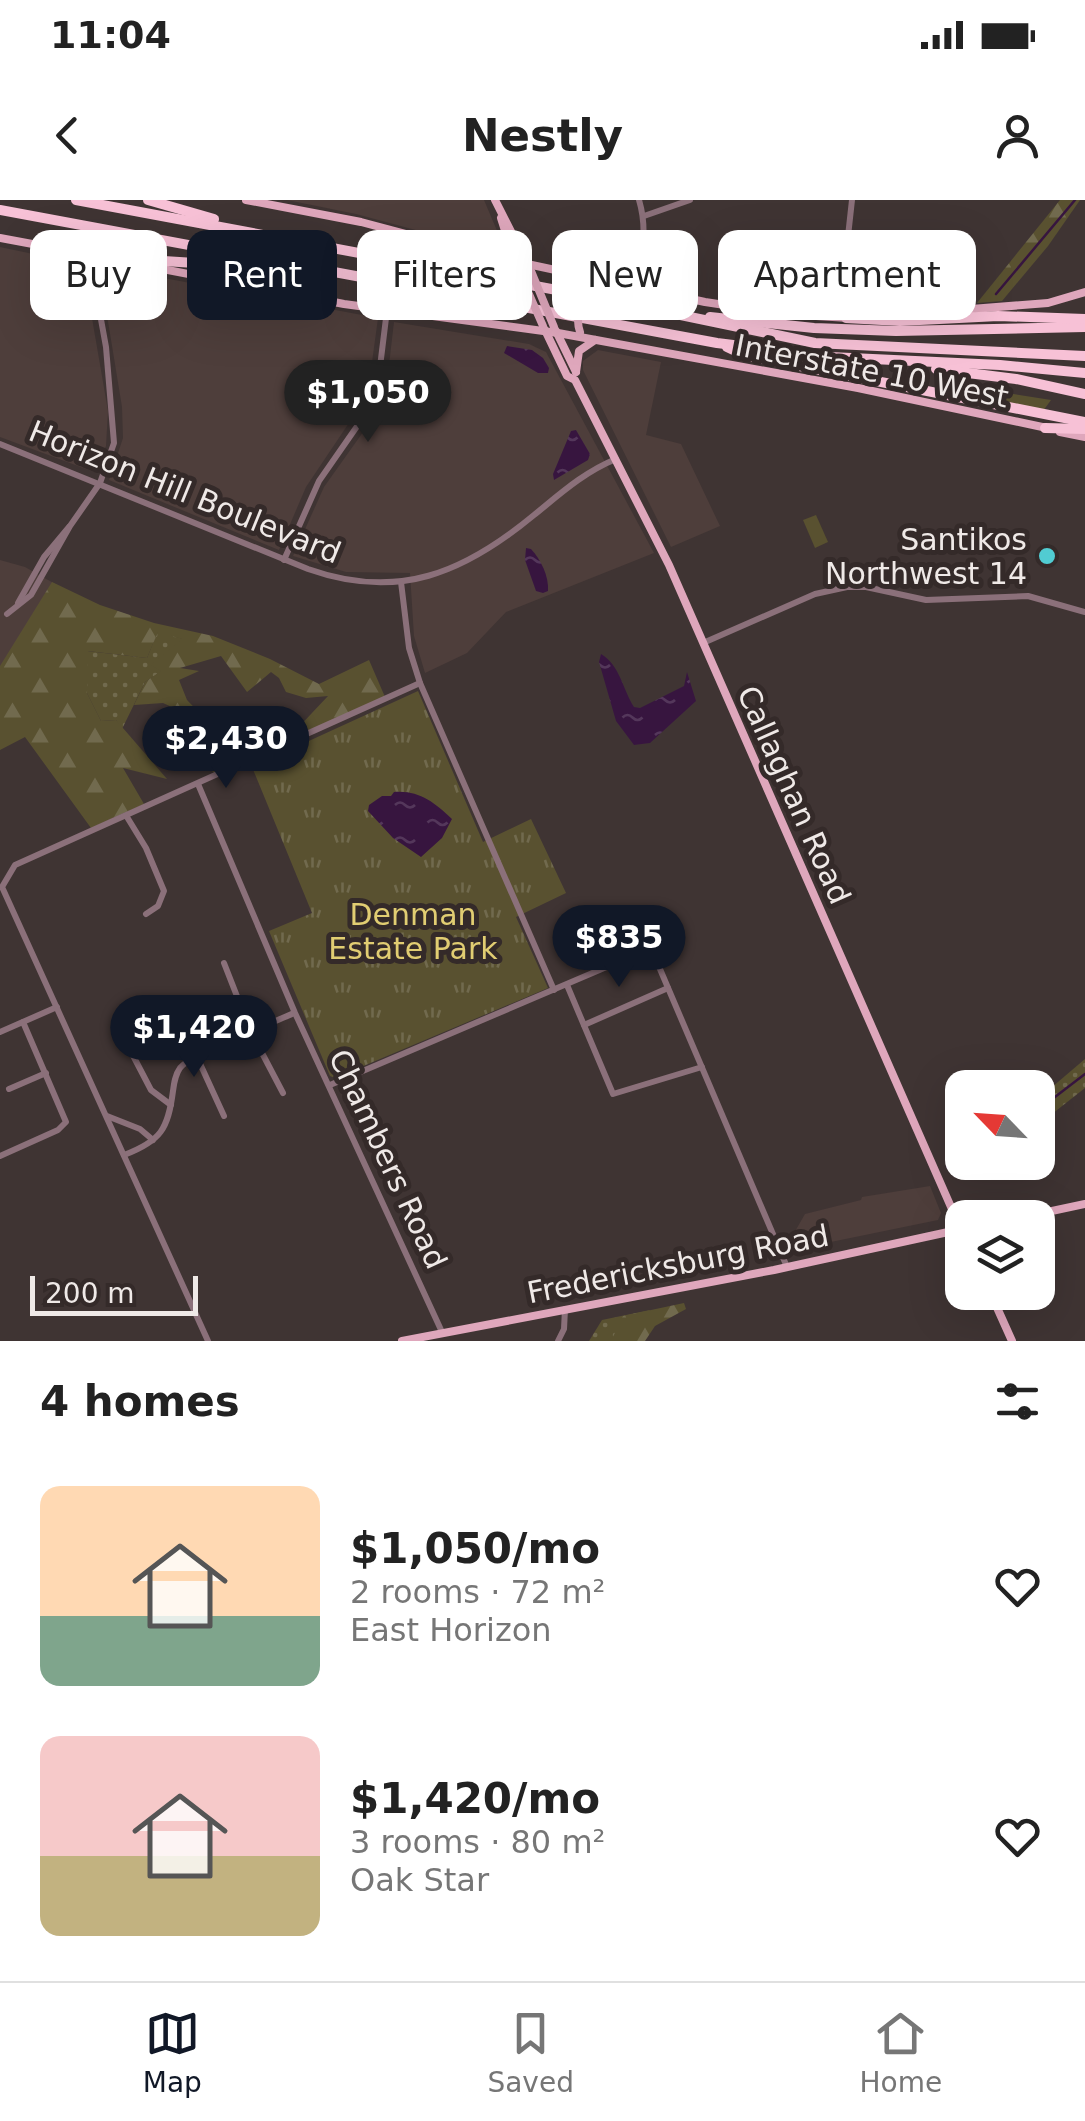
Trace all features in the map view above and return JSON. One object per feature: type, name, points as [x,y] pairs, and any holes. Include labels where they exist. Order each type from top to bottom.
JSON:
[{"type":"highway","points":[[76,200],[239,230]]},
{"type":"highway","points":[[148,200],[254,230]]},
{"type":"highway","points":[[0,210],[187,244]]},
{"type":"highway","points":[[337,248],[552,289]]},
{"type":"highway","points":[[337,272],[717,343],[900,362],[1016,379],[1085,394]]},
{"type":"highway","points":[[698,316],[830,329],[1042,330],[1085,323]]},
{"type":"highway","points":[[698,317],[814,342],[1085,352]]},
{"type":"highway","points":[[976,317],[1085,323]]},
{"type":"highway","points":[[881,320],[920,320]]},
{"type":"highway","points":[[717,343],[744,355],[1085,426]]},
{"type":"highway","points":[[900,362],[1085,373]]},
{"type":"highway","points":[[1045,428],[1085,426]]},
{"type":"main road","name":"Interstate 10 West","points":[[246,200],[389,230]]},
{"type":"main road","name":"Callaghan Road","points":[[497,204],[504,230]]},
{"type":"main road","name":"Callaghan Road","points":[[497,204],[510,230]]},
{"type":"main road","name":"Interstate 10 West","points":[[0,238],[30,244]]},
{"type":"main road","name":"Interstate 10 West","points":[[167,269],[357,304]]},
{"type":"main road","name":"Callaghan Road","points":[[532,274],[568,376],[575,376],[669,564],[949,1200]]},
{"type":"main road","name":"Interstate 10 West","points":[[976,308],[1048,303],[1085,292]]},
{"type":"main road","name":"Callaghan Road","points":[[532,295],[550,329]]},
{"type":"main road","name":"Interstate 10 West","points":[[473,320],[550,329],[858,388],[1085,437]]},
{"type":"main road","points":[[575,376],[587,337],[578,320]]},
{"type":"main road","points":[[1055,1210],[1085,1204]]},
{"type":"main road","name":"Fredericksburg Road","points":[[402,1341],[945,1234]]},
{"type":"main road","points":[[998,1310],[1012,1341]]},
{"type":"street","points":[[639,200],[644,230]]},
{"type":"street","points":[[644,216],[690,200]]},
{"type":"street","points":[[850,230],[852,200]]},
{"type":"street","points":[[7,614],[18,605],[63,530],[70,526],[100,483],[115,434],[100,320]]},
{"type":"street","points":[[284,560],[319,480],[367,412],[379,376],[386,320]]},
{"type":"street","name":"Horizon Hill Boulevard","points":[[0,444],[336,578],[401,582],[441,574],[477,558],[576,480],[616,459]]},
{"type":"street","points":[[401,582],[409,648],[420,683],[554,990]]},
{"type":"street","points":[[703,643],[815,594],[847,587],[866,587],[926,600],[1028,596],[1085,612]]},
{"type":"street","points":[[208,1341],[2,889],[15,865],[420,683]]},
{"type":"street","name":"Chambers Road","points":[[198,784],[295,1013],[442,1332]]},
{"type":"street","points":[[127,816],[164,891],[158,906],[146,914]]},
{"type":"street","points":[[330,1085],[648,953],[668,988],[786,1267]]},
{"type":"street","points":[[224,964],[283,1094]]},
{"type":"street","points":[[567,985],[613,1094],[702,1067]]},
{"type":"street","points":[[584,1025],[668,988]]},
{"type":"street","points":[[0,1032],[58,1007]]},
{"type":"street","points":[[124,1154],[154,1140],[164,1127],[178,1071],[197,1057],[295,1013]]},
{"type":"street","points":[[0,1156],[66,1125],[23,1022]]},
{"type":"street","points":[[127,1044],[151,1090],[171,1105]]},
{"type":"street","points":[[197,1057],[224,1116]]},
{"type":"street","points":[[9,1089],[46,1073]]},
{"type":"street","points":[[105,1116],[140,1128],[154,1140]]},
{"type":"street","points":[[558,1341],[564,1329],[564,1309]]},
{"type":"shaded area","points":[[287,200],[484,200],[497,230],[416,230]]},
{"type":"shaded area","points":[[0,247],[30,253],[30,320],[92,320],[108,411],[106,446],[94,472],[0,437]]},
{"type":"shaded area","points":[[167,279],[187,282],[187,320],[337,320],[337,310],[357,314],[357,320],[378,320],[370,377],[361,405],[306,487],[279,550],[109,480],[123,438],[108,320],[167,320]]},
{"type":"shaded area","points":[[394,322],[529,344],[546,352],[654,553],[506,612],[467,653],[425,673],[414,636],[410,573],[346,572],[293,556],[324,487],[373,418],[387,382]]},
{"type":"shaded area","points":[[598,350],[661,362],[646,435],[681,444],[720,526],[671,547],[583,370],[583,361]]},
{"type":"shaded area","points":[[0,560],[25,567],[57,585],[0,681]]},
{"type":"shaded area","points":[[930,1186],[941,1213],[938,1220],[787,1251],[805,1214],[862,1197]]},
{"type":"green space","points":[[1060,200],[1080,200],[1002,301],[977,303]]},
{"type":"green space","points":[[962,386],[1051,400],[1043,411],[963,397]]},
{"type":"green space","points":[[816,515],[828,542],[815,548],[803,520]]},
{"type":"green space","points":[[52,582],[100,605],[154,623],[213,636],[319,684],[369,660],[385,697],[301,734],[295,731],[328,696],[306,698],[286,692],[271,672],[247,692],[221,656],[180,668],[199,671],[179,680],[187,700],[244,759],[214,773],[167,725],[174,708],[163,703],[134,705],[145,682],[161,671],[150,665],[182,639],[158,632],[147,658],[88,651],[87,693],[101,721],[116,720],[167,779],[123,768],[144,804],[91,828],[25,737],[0,750],[0,666]]},
{"type":"green space","points":[[158,631],[183,639],[151,665],[162,671],[145,682],[122,729],[116,720],[101,721],[87,693],[87,651],[147,658]]},
{"type":"green space","name":"Denman Estate Park","points":[[418,691],[483,842],[531,819],[566,893],[516,917],[548,988],[335,1078],[330,1076],[269,931],[312,913],[252,767]]},
{"type":"green space","points":[[1085,1059],[1085,1088],[1055,1112],[1055,1085]]},
{"type":"green space","points":[[684,1303],[686,1309],[655,1326],[645,1341],[611,1341],[623,1316]]},
{"type":"green space","points":[[650,1310],[631,1341],[589,1341],[602,1320]]},
{"type":"water","points":[[507,346],[532,350],[543,358],[548,373],[538,373],[504,353]]},
{"type":"water","points":[[576,430],[590,454],[588,460],[554,480],[571,431]]},
{"type":"water","points":[[526,548],[541,563],[548,591],[536,591],[525,560]]},
{"type":"water","points":[[601,654],[617,671],[634,707],[640,708],[684,686],[687,672],[696,701],[650,743],[634,745],[616,721],[599,662]]},
{"type":"water","points":[[394,792],[426,798],[452,819],[442,838],[421,857],[393,838],[368,811],[369,805]]},
{"type":"waterway","points":[[996,294],[1075,200]]},
{"type":"waterway","points":[[1055,1097],[1085,1074]]},
{"type":"place","name":"Santikos Northwest 14","points":[[1047,556]]}]
